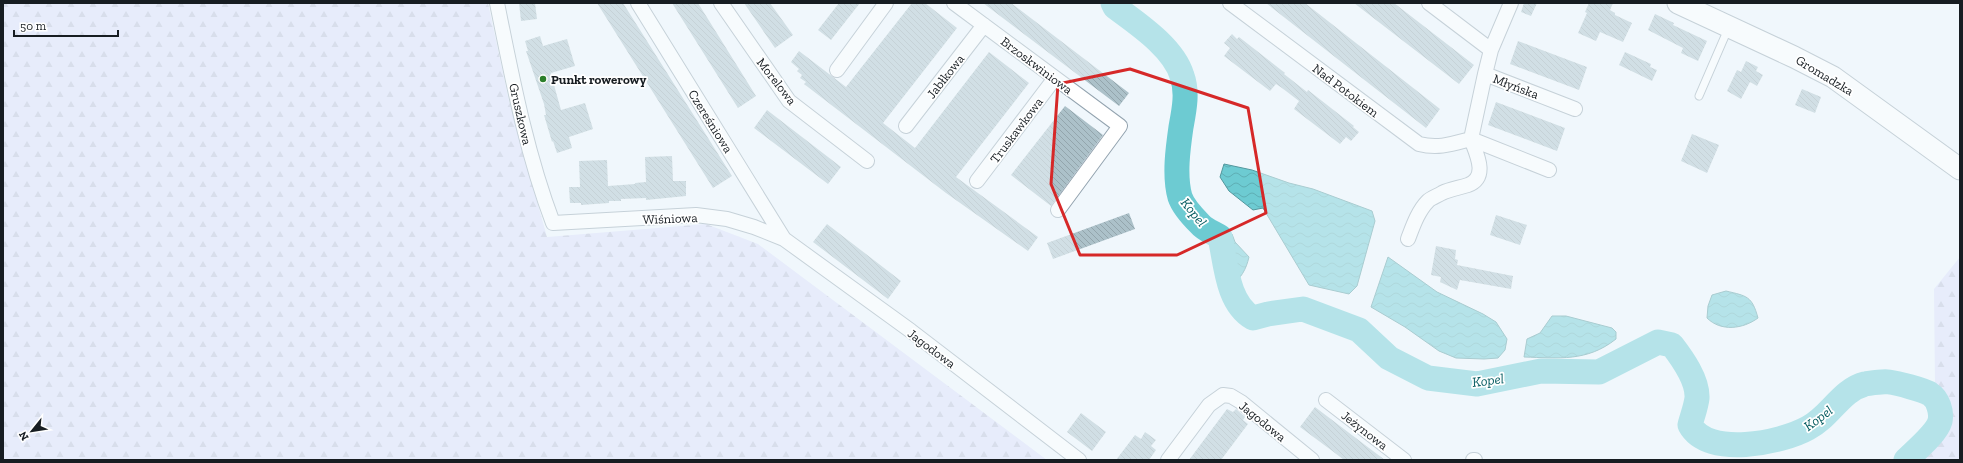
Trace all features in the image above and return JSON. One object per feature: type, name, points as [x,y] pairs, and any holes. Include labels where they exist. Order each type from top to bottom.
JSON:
[{"type":"street","name":"Gruszkowa","points":[[497,3],[515,92],[529,150],[553,223]]},
{"type":"street","name":"Czereśniowa","points":[[638,3],[784,239]]},
{"type":"street","name":"Morelowa","points":[[721,3],[789,101],[866,161]]},
{"type":"street","points":[[836,70],[886,3]]},
{"type":"street","name":"Brzoskwiniowa","points":[[954,3],[1120,126],[1058,210]]},
{"type":"street","name":"Nad Potokiem","points":[[1231,3],[1419,144],[1430,147],[1442,147],[1471,138]]},
{"type":"street","points":[[1429,3],[1491,50]]},
{"type":"street","name":"Młyńska","points":[[1511,3],[1491,50],[1485,74],[1575,109]]},
{"type":"street","name":"Gromadzka","points":[[1678,3],[1794,57],[1833,77],[1960,169]]},
{"type":"street","name":"Jabłkowa","points":[[906,126],[984,25]]},
{"type":"street","points":[[1408,239],[1417,216],[1429,200],[1449,190],[1470,184],[1478,178],[1480,171],[1479,163],[1471,138],[1485,74]]},
{"type":"street","name":"Truskawkowa","points":[[977,181],[1055,78]]},
{"type":"street","points":[[1471,138],[1549,170]]},
{"type":"street","name":"Wiśniowa","points":[[553,223],[696,215],[727,219],[754,226],[784,239]]},
{"type":"street","name":"Jagodowa","points":[[784,239],[911,331],[1078,460]]},
{"type":"street","name":"Jagodowa","points":[[1168,460],[1209,405],[1223,395],[1231,396],[1241,402],[1312,460]]},
{"type":"street","name":"Jeżynowa","points":[[1326,400],[1404,460]]},
{"type":"lane","points":[[1699,96],[1729,27]]},
{"type":"highlighted area","points":[[1130,69],[1248,108],[1266,213],[1177,255],[1080,255],[1051,184],[1058,84]]},
{"type":"green space","points":[[3,3],[488,3],[509,101],[547,237],[706,224],[758,244],[1047,460],[3,460]]},
{"type":"green space","points":[[1960,257],[1960,460],[1923,460],[1935,388],[1934,289]]},
{"type":"water","points":[[1224,164],[1252,170],[1289,183],[1313,189],[1372,211],[1375,221],[1357,286],[1349,294],[1309,285],[1263,208],[1253,210],[1229,191],[1220,177]]},
{"type":"water","points":[[1232,234],[1235,242],[1249,257],[1243,273],[1231,286],[1222,282],[1216,273],[1213,261],[1211,238]]},
{"type":"water","points":[[1388,257],[1437,292],[1483,314],[1496,322],[1507,339],[1505,350],[1498,358],[1456,358],[1439,351],[1405,327],[1371,307]]},
{"type":"water","points":[[1726,291],[1748,298],[1756,311],[1758,318],[1739,327],[1725,327],[1707,318],[1708,306],[1712,295]]},
{"type":"water","points":[[1552,316],[1566,316],[1612,328],[1616,332],[1616,339],[1594,352],[1583,355],[1561,358],[1524,357],[1527,339],[1540,333]]},
{"type":"building","points":[[519,3],[535,3],[537,19],[521,21]]},
{"type":"building","points":[[597,3],[623,3],[732,176],[713,188]]},
{"type":"building","points":[[672,3],[698,3],[756,96],[738,108]]},
{"type":"building","points":[[744,3],[770,3],[793,35],[775,48]]},
{"type":"building","points":[[839,3],[860,3],[831,40],[818,30]]},
{"type":"building","points":[[912,3],[925,3],[957,28],[883,123],[915,148],[989,52],[1029,83],[956,177],[1038,237],[1028,251],[946,193],[804,84],[806,82],[800,78],[802,75],[797,71],[799,69],[791,62],[799,51],[846,87]]},
{"type":"building","points":[[983,3],[1011,3],[1129,93],[1119,106]]},
{"type":"building","points":[[1266,3],[1305,3],[1440,109],[1426,128]]},
{"type":"building","points":[[1354,3],[1394,3],[1474,65],[1459,84]]},
{"type":"building","points":[[1524,3],[1537,3],[1531,16],[1521,12]]},
{"type":"building","points":[[1589,3],[1613,3],[1610,10],[1615,13],[1615,15],[1632,23],[1623,42],[1600,32],[1596,41],[1578,33],[1587,13],[1585,12]]},
{"type":"building","points":[[1655,14],[1674,23],[1673,25],[1707,41],[1698,61],[1681,53],[1683,48],[1648,30]]},
{"type":"building","points":[[1232,34],[1237,39],[1239,37],[1307,92],[1308,90],[1354,126],[1353,127],[1359,132],[1351,141],[1346,137],[1340,144],[1294,109],[1299,101],[1282,88],[1276,84],[1270,91],[1224,56],[1230,48],[1224,43]]},
{"type":"building","points":[[540,36],[543,46],[567,39],[575,66],[551,73],[561,110],[585,103],[593,129],[569,137],[572,148],[557,153],[544,115],[546,115],[544,104],[526,51],[528,51],[525,41]]},
{"type":"building","points":[[1518,41],[1587,67],[1579,90],[1510,64]]},
{"type":"building","points":[[1625,52],[1651,64],[1650,67],[1657,70],[1652,81],[1619,65]]},
{"type":"building","points":[[1746,61],[1758,67],[1756,71],[1763,75],[1757,86],[1750,82],[1741,99],[1727,91],[1737,70],[1741,72]]},
{"type":"building","points":[[1802,89],[1821,97],[1815,113],[1795,105]]},
{"type":"building","points":[[1496,102],[1565,128],[1557,151],[1488,125]]},
{"type":"building","points":[[1065,106],[1103,135],[1051,206],[1011,175]]},
{"type":"building","points":[[767,110],[841,167],[828,184],[754,128]]},
{"type":"building","points":[[1692,134],[1719,145],[1707,173],[1681,161]]},
{"type":"building","points":[[672,156],[673,181],[686,181],[686,196],[646,200],[646,198],[621,199],[621,201],[609,201],[609,203],[581,205],[581,203],[570,203],[569,187],[580,187],[579,161],[607,160],[608,186],[646,182],[645,157]]},
{"type":"building","points":[[1129,213],[1135,229],[1053,259],[1047,243]]},
{"type":"building","points":[[1496,215],[1527,225],[1520,245],[1490,235]]},
{"type":"building","points":[[827,224],[901,281],[888,299],[813,242]]},
{"type":"building","points":[[1436,246],[1456,250],[1455,259],[1458,260],[1457,265],[1513,276],[1511,289],[1460,280],[1457,290],[1440,282],[1441,277],[1431,275]]},
{"type":"building","points":[[1315,407],[1385,460],[1344,460],[1300,427]]},
{"type":"building","points":[[1227,409],[1233,412],[1236,409],[1245,417],[1243,420],[1248,424],[1221,460],[1189,460]]},
{"type":"building","points":[[1081,413],[1106,432],[1092,451],[1067,432]]},
{"type":"building","points":[[1145,432],[1156,440],[1151,446],[1156,450],[1149,460],[1116,460],[1135,435],[1141,439]]},
{"type":"waterway","name":"Kopel","points":[[1113,3],[1115,7],[1154,37],[1178,66],[1185,88],[1177,162],[1177,180],[1180,197],[1188,211],[1202,226],[1220,237],[1226,271],[1233,293],[1244,311],[1253,318],[1268,314],[1303,309],[1359,330],[1389,358],[1428,378],[1477,384],[1541,371],[1599,372],[1658,342],[1672,345],[1689,370],[1697,391],[1697,398],[1690,425],[1699,435],[1712,442],[1728,444],[1764,442],[1796,434],[1816,423],[1842,398],[1857,387],[1865,384],[1889,382],[1927,392],[1933,396],[1939,406],[1940,421],[1935,431],[1906,460]]},
{"type":"place","name":"Punkt rowerowy","points":[[543,79]]}]
